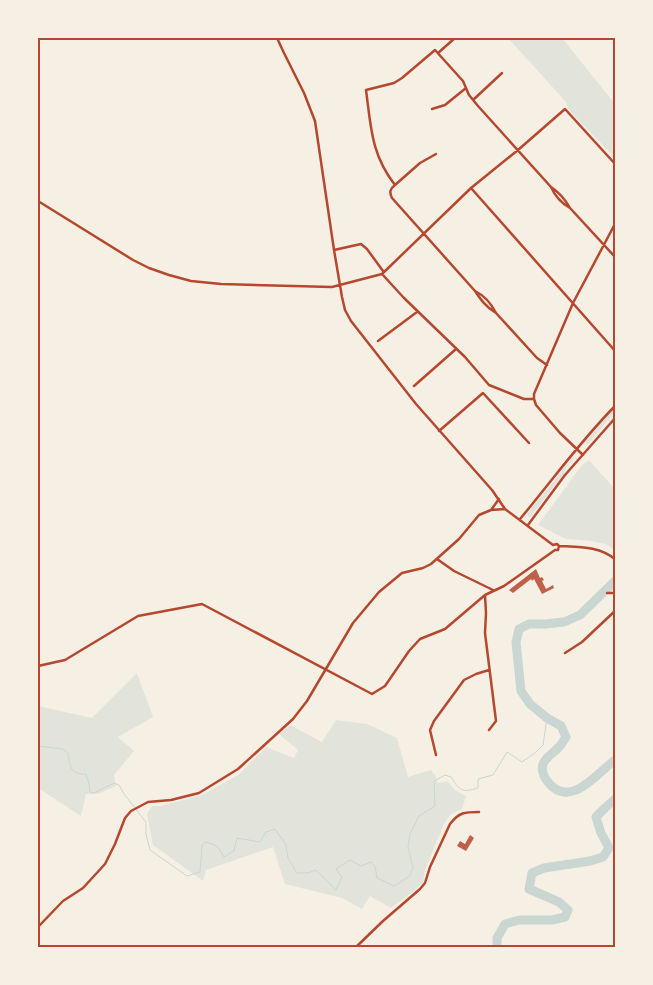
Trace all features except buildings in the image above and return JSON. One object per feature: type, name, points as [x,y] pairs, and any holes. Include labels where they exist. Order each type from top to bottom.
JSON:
[{"type":"street","points":[[277,38],[304,93],[315,121],[345,310],[351,321],[416,404],[506,509],[553,545],[555,550]]},
{"type":"street","points":[[438,53],[455,38]]},
{"type":"street","points":[[395,184],[387,174],[377,152],[366,90],[394,83],[435,50],[463,81],[473,100],[551,187],[559,192],[570,208],[616,258]]},
{"type":"street","points":[[473,100],[502,74]]},
{"type":"street","points":[[432,109],[445,105],[466,88]]},
{"type":"street","points":[[38,201],[133,260],[168,275],[191,281],[220,284],[332,287],[383,273],[471,188],[565,109],[616,165]]},
{"type":"street","points":[[436,154],[420,163],[395,184],[390,194],[392,198],[475,291],[482,294],[496,313],[537,358],[547,365]]},
{"type":"street","points":[[471,188],[616,352]]},
{"type":"street","points":[[583,455],[560,433],[536,405],[534,394],[573,303],[616,222]]},
{"type":"street","points":[[334,250],[360,244],[367,249],[383,273],[417,312],[456,349],[489,385],[524,400],[534,399]]},
{"type":"street","points":[[378,341],[417,312]]},
{"type":"street","points":[[414,386],[456,349]]},
{"type":"street","points":[[439,431],[483,392],[529,443]]},
{"type":"street","points":[[520,519],[616,405]]},
{"type":"street","points":[[528,525],[565,476],[616,417]]},
{"type":"street","points":[[491,510],[499,499]]},
{"type":"street","points":[[38,927],[63,901],[83,888],[105,864],[125,818],[130,811],[148,802],[170,800],[199,793],[238,769],[293,719],[307,701],[353,624],[378,592],[402,573],[424,568],[437,559],[479,515],[491,510],[506,509]]},
{"type":"street","points":[[553,545],[598,550],[616,560]]},
{"type":"street","points":[[38,666],[65,660],[138,616],[202,604],[372,694],[384,686],[420,639],[445,629],[485,595],[504,586],[555,550],[558,550],[559,546]]},
{"type":"street","points":[[437,559],[454,571],[493,590]]},
{"type":"street","points":[[607,593],[616,593]]},
{"type":"street","points":[[485,595],[485,633],[496,710],[496,721],[489,730]]},
{"type":"street","points":[[565,653],[582,642],[616,610]]},
{"type":"street","points":[[436,755],[430,730],[434,721],[464,680],[489,670]]},
{"type":"street","points":[[355,948],[425,883],[430,867],[454,818],[465,812],[479,812]]},
{"type":"shaded area","points":[[508,38],[562,38],[615,104],[615,158],[569,110],[566,102]]},
{"type":"shaded area","points":[[615,407],[615,412],[587,445],[585,442]]},
{"type":"shaded area","points":[[574,456],[564,474],[530,517],[528,516],[527,514]]},
{"type":"shaded area","points":[[589,460],[615,489],[615,551],[606,544],[566,539],[538,525],[582,465]]},
{"type":"shaded area","points":[[137,673],[153,717],[118,737],[134,751],[114,775],[116,786],[98,794],[86,794],[81,816],[38,788],[38,706],[92,718]]},
{"type":"shaded area","points":[[336,720],[367,724],[397,738],[408,777],[431,770],[438,783],[447,781],[456,791],[466,796],[462,809],[451,814],[444,824],[425,870],[423,882],[391,908],[370,896],[362,909],[342,898],[285,884],[273,847],[206,870],[203,881],[153,845],[147,814],[152,806],[160,806],[202,795],[238,775],[266,747],[294,758],[298,750],[279,734],[290,725],[322,742]]},
{"type":"waterway","points":[[616,580],[580,615],[564,622],[529,624],[519,629],[516,642],[521,691],[530,704],[547,718],[561,726],[566,737],[543,764],[543,773],[548,782],[556,790],[574,791],[592,780],[616,759]]},
{"type":"waterway","points":[[38,746],[63,749],[68,753],[72,769],[77,773],[86,774],[90,792],[94,793],[114,783],[119,785],[146,822],[146,834],[150,850],[187,876],[200,872],[202,845],[206,842],[217,846],[224,857],[234,851],[237,838],[260,842],[266,832],[275,829],[286,845],[288,858],[297,873],[308,873],[316,870],[336,890],[342,877],[336,869],[350,860],[361,866],[371,862],[375,866],[377,878],[394,886],[410,876],[413,867],[408,847],[410,834],[419,816],[435,806],[434,781],[445,775],[451,777],[462,790],[478,788],[478,779],[493,775],[507,752],[522,762],[543,745],[547,718]]},
{"type":"waterway","points":[[497,948],[497,938],[505,924],[519,920],[552,920],[565,917],[568,910],[559,902],[529,889],[532,873],[544,868],[590,861],[603,857],[609,848],[601,833],[596,817],[616,798]]}]
